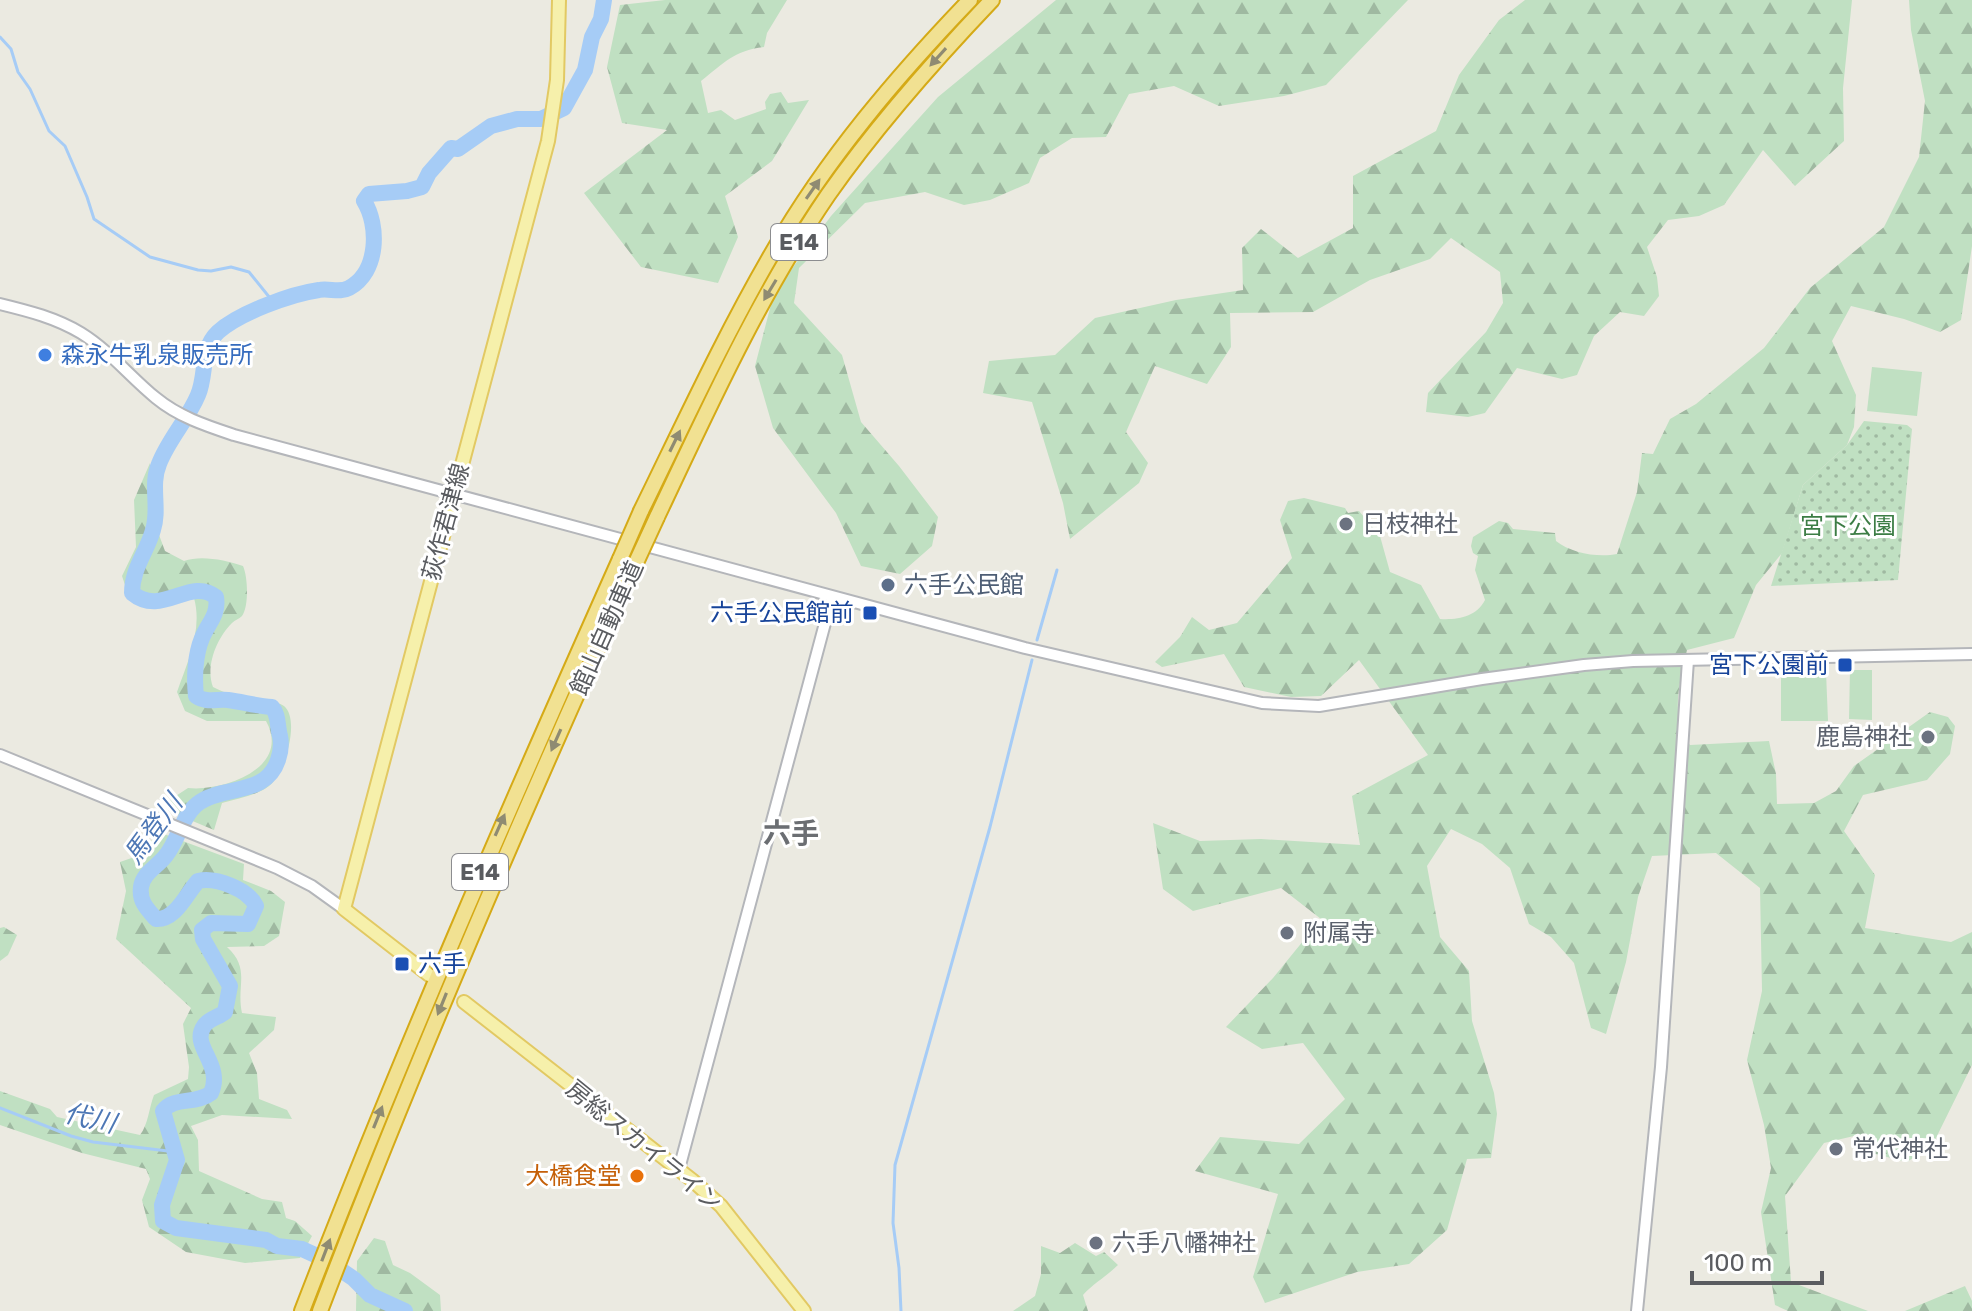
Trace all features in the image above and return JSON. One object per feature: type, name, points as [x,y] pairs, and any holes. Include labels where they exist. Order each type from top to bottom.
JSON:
[{"type":"highway","name":"館山自動車道","points":[[302,1311],[349,1189],[496,836],[641,511],[728,334],[774,248],[812,190],[896,81],[970,0]]},
{"type":"highway","name":"館山自動車道","points":[[320,1311],[364,1194],[475,924],[634,567],[752,321],[826,198],[908,91],[992,0]]},
{"type":"main road","name":"荻作君津線","points":[[344,909],[550,135],[557,80],[559,0]]},
{"type":"main road","points":[[344,909],[429,975]]},
{"type":"main road","name":"房総スカイライン","points":[[464,1002],[679,1169],[721,1206],[804,1311]]},
{"type":"street","points":[[0,304],[42,314],[84,335],[170,408],[206,426],[1025,648],[1281,705],[1319,706],[1584,665],[1972,654]]},
{"type":"street","points":[[679,1169],[832,597]]},
{"type":"street","points":[[1637,1311],[1661,1067],[1688,660]]},
{"type":"street","points":[[0,755],[277,868],[312,886],[344,909]]},
{"type":"green space","points":[[665,0],[787,0],[767,33],[764,47],[737,55],[701,81],[708,113],[721,110],[735,120],[766,109],[765,102],[770,94],[781,92],[788,103],[809,100],[772,161],[725,196],[738,237],[718,283],[641,267],[584,193],[667,130],[622,123],[607,67],[620,5]]},
{"type":"green space","points":[[1056,0],[1408,0],[1326,85],[1284,96],[1219,106],[1174,86],[1129,94],[1106,137],[1072,138],[1040,158],[1029,183],[990,200],[964,205],[925,192],[865,203],[799,268],[794,303],[842,355],[861,422],[938,517],[932,546],[900,574],[861,566],[836,513],[773,428],[755,366],[774,293],[831,216],[938,97]]},
{"type":"green space","points":[[1525,0],[1852,0],[1843,88],[1844,141],[1795,186],[1763,150],[1724,205],[1699,216],[1668,220],[1647,247],[1657,277],[1659,296],[1644,316],[1620,312],[1594,336],[1577,375],[1562,379],[1517,368],[1485,413],[1468,417],[1426,412],[1428,393],[1486,332],[1503,303],[1500,272],[1451,238],[1430,259],[1370,280],[1313,312],[1230,313],[1231,347],[1207,384],[1155,366],[1126,432],[1148,463],[1139,483],[1070,539],[1063,503],[1032,402],[983,393],[989,361],[1055,355],[1095,318],[1176,300],[1243,290],[1242,248],[1261,229],[1298,258],[1353,228],[1353,176],[1436,131],[1459,75],[1499,20]]},
{"type":"green space","points":[[1909,0],[1972,0],[1972,246],[1961,320],[1940,332],[1851,306],[1832,341],[1856,395],[1854,427],[1847,445],[1803,485],[1782,553],[1756,585],[1734,638],[1687,650],[1678,699],[1680,723],[1690,745],[1769,741],[1776,774],[1777,804],[1814,803],[1836,791],[1854,766],[1930,712],[1948,717],[1955,726],[1950,754],[1927,780],[1863,795],[1844,831],[1875,875],[1865,928],[1951,942],[1972,932],[1972,1065],[1933,1144],[1907,1162],[1875,1154],[1854,1136],[1824,1143],[1785,1196],[1791,1282],[1868,1311],[1788,1311],[1775,1305],[1761,1212],[1771,1168],[1764,1125],[1747,1060],[1762,991],[1760,888],[1716,853],[1652,856],[1638,897],[1626,962],[1606,1034],[1591,1028],[1574,963],[1551,937],[1529,924],[1510,868],[1482,844],[1451,829],[1427,866],[1440,937],[1469,971],[1472,1021],[1494,1093],[1497,1114],[1491,1158],[1467,1159],[1447,1230],[1409,1264],[1357,1272],[1265,1303],[1253,1277],[1278,1194],[1195,1171],[1220,1137],[1299,1144],[1345,1099],[1303,1043],[1262,1049],[1226,1027],[1273,978],[1321,919],[1281,888],[1193,911],[1163,889],[1153,823],[1200,841],[1261,839],[1360,845],[1352,796],[1428,755],[1359,660],[1321,696],[1291,697],[1244,687],[1224,654],[1162,667],[1155,662],[1180,637],[1192,617],[1209,630],[1237,623],[1292,558],[1280,520],[1288,501],[1304,498],[1345,508],[1348,513],[1359,511],[1380,536],[1390,572],[1421,585],[1440,619],[1466,616],[1477,610],[1485,600],[1475,570],[1478,556],[1471,546],[1473,537],[1499,521],[1508,523],[1513,529],[1555,533],[1556,541],[1585,554],[1617,554],[1637,492],[1642,453],[1653,454],[1670,419],[1696,404],[1764,348],[1810,288],[1884,227],[1919,157],[1925,101],[1911,30]]},
{"type":"green space","points":[[1872,367],[1922,372],[1917,416],[1867,411]]},
{"type":"green space","name":"宮下公園","points":[[1864,421],[1907,425],[1912,429],[1898,580],[1771,586],[1803,485],[1847,445]]},
{"type":"green space","points":[[150,463],[152,516],[165,551],[184,561],[198,558],[221,560],[243,566],[245,571],[246,606],[242,616],[233,622],[217,644],[210,670],[213,687],[248,700],[282,704],[289,713],[291,723],[285,760],[275,780],[258,792],[222,803],[214,830],[159,807],[188,788],[219,786],[250,774],[270,752],[272,738],[266,721],[207,721],[185,711],[177,692],[195,634],[194,598],[147,607],[129,597],[122,576],[136,547],[134,500]]},
{"type":"green space","points":[[1850,670],[1872,670],[1872,720],[1849,719]]},
{"type":"green space","points":[[1781,672],[1826,672],[1828,721],[1781,721]]},
{"type":"green space","points":[[156,831],[244,864],[243,880],[271,891],[285,902],[279,936],[264,946],[227,947],[241,970],[242,1013],[276,1017],[274,1030],[249,1053],[257,1073],[259,1099],[287,1110],[292,1119],[222,1115],[191,1126],[198,1140],[199,1171],[262,1199],[282,1202],[286,1218],[295,1221],[312,1236],[300,1258],[245,1263],[186,1252],[149,1227],[142,1200],[150,1179],[146,1169],[82,1153],[0,1125],[0,1091],[50,1109],[57,1117],[140,1135],[154,1095],[188,1079],[183,1024],[191,1008],[116,939],[126,891],[120,862],[146,853]]},
{"type":"green space","points":[[4,927],[17,935],[8,955],[0,961],[0,928]]},
{"type":"green space","points":[[374,1238],[385,1241],[393,1265],[410,1273],[440,1295],[441,1311],[356,1311],[357,1261]]},
{"type":"green space","points":[[1075,1243],[1096,1256],[1104,1252],[1118,1265],[1083,1295],[1088,1311],[1013,1311],[1035,1296],[1041,1274],[1041,1246],[1060,1253]]},
{"type":"green space","points":[[1965,1286],[1972,1301],[1972,1311],[1905,1311]]},
{"type":"waterway","name":"馬登川","points":[[405,1311],[370,1295],[354,1279],[326,1260],[302,1249],[277,1246],[266,1240],[176,1228],[163,1221],[162,1205],[177,1160],[163,1111],[173,1104],[199,1099],[211,1093],[213,1073],[201,1033],[206,1024],[225,1012],[230,986],[203,939],[202,930],[211,923],[248,924],[256,906],[246,894],[231,886],[205,880],[198,881],[175,911],[156,919],[142,901],[142,882],[167,854],[194,807],[210,797],[255,785],[264,779],[278,760],[281,742],[272,707],[196,696],[198,652],[214,614],[216,597],[196,591],[154,601],[132,593],[133,584],[155,522],[156,472],[167,446],[198,395],[212,339],[227,325],[266,305],[307,292],[346,289],[359,281],[371,260],[373,248],[372,222],[364,201],[369,194],[422,187],[429,173],[451,148],[458,149],[491,126],[517,119],[541,119],[564,108],[585,70],[604,0]]},
{"type":"waterway","points":[[0,37],[11,49],[18,72],[30,89],[49,131],[65,146],[94,219],[150,257],[198,270],[231,267],[249,272],[274,303]]},
{"type":"waterway","points":[[1037,640],[1057,570]]},
{"type":"waterway","points":[[901,1311],[893,1223],[895,1165],[990,827],[1032,660]]},
{"type":"waterway","name":"代川","points":[[0,1108],[93,1142],[176,1152]]},
{"type":"place","name":"森永牛乳泉販売所","points":[[45,355]]},
{"type":"place","name":"日枝神社","points":[[1346,524]]},
{"type":"place","name":"六手公民館","points":[[888,585]]},
{"type":"place","name":"六手公民館前","points":[[870,613]]},
{"type":"place","name":"宮下公園前","points":[[1845,665]]},
{"type":"place","name":"鹿島神社","points":[[1928,737]]},
{"type":"place","name":"附属寺","points":[[1287,933]]},
{"type":"place","name":"六手","points":[[402,964]]},
{"type":"place","name":"常代神社","points":[[1836,1149]]},
{"type":"place","name":"大橋食堂","points":[[637,1176]]},
{"type":"place","name":"六手八幡神社","points":[[1096,1243]]},
{"type":"district","name":"六手","points":[[791,833]]}]
